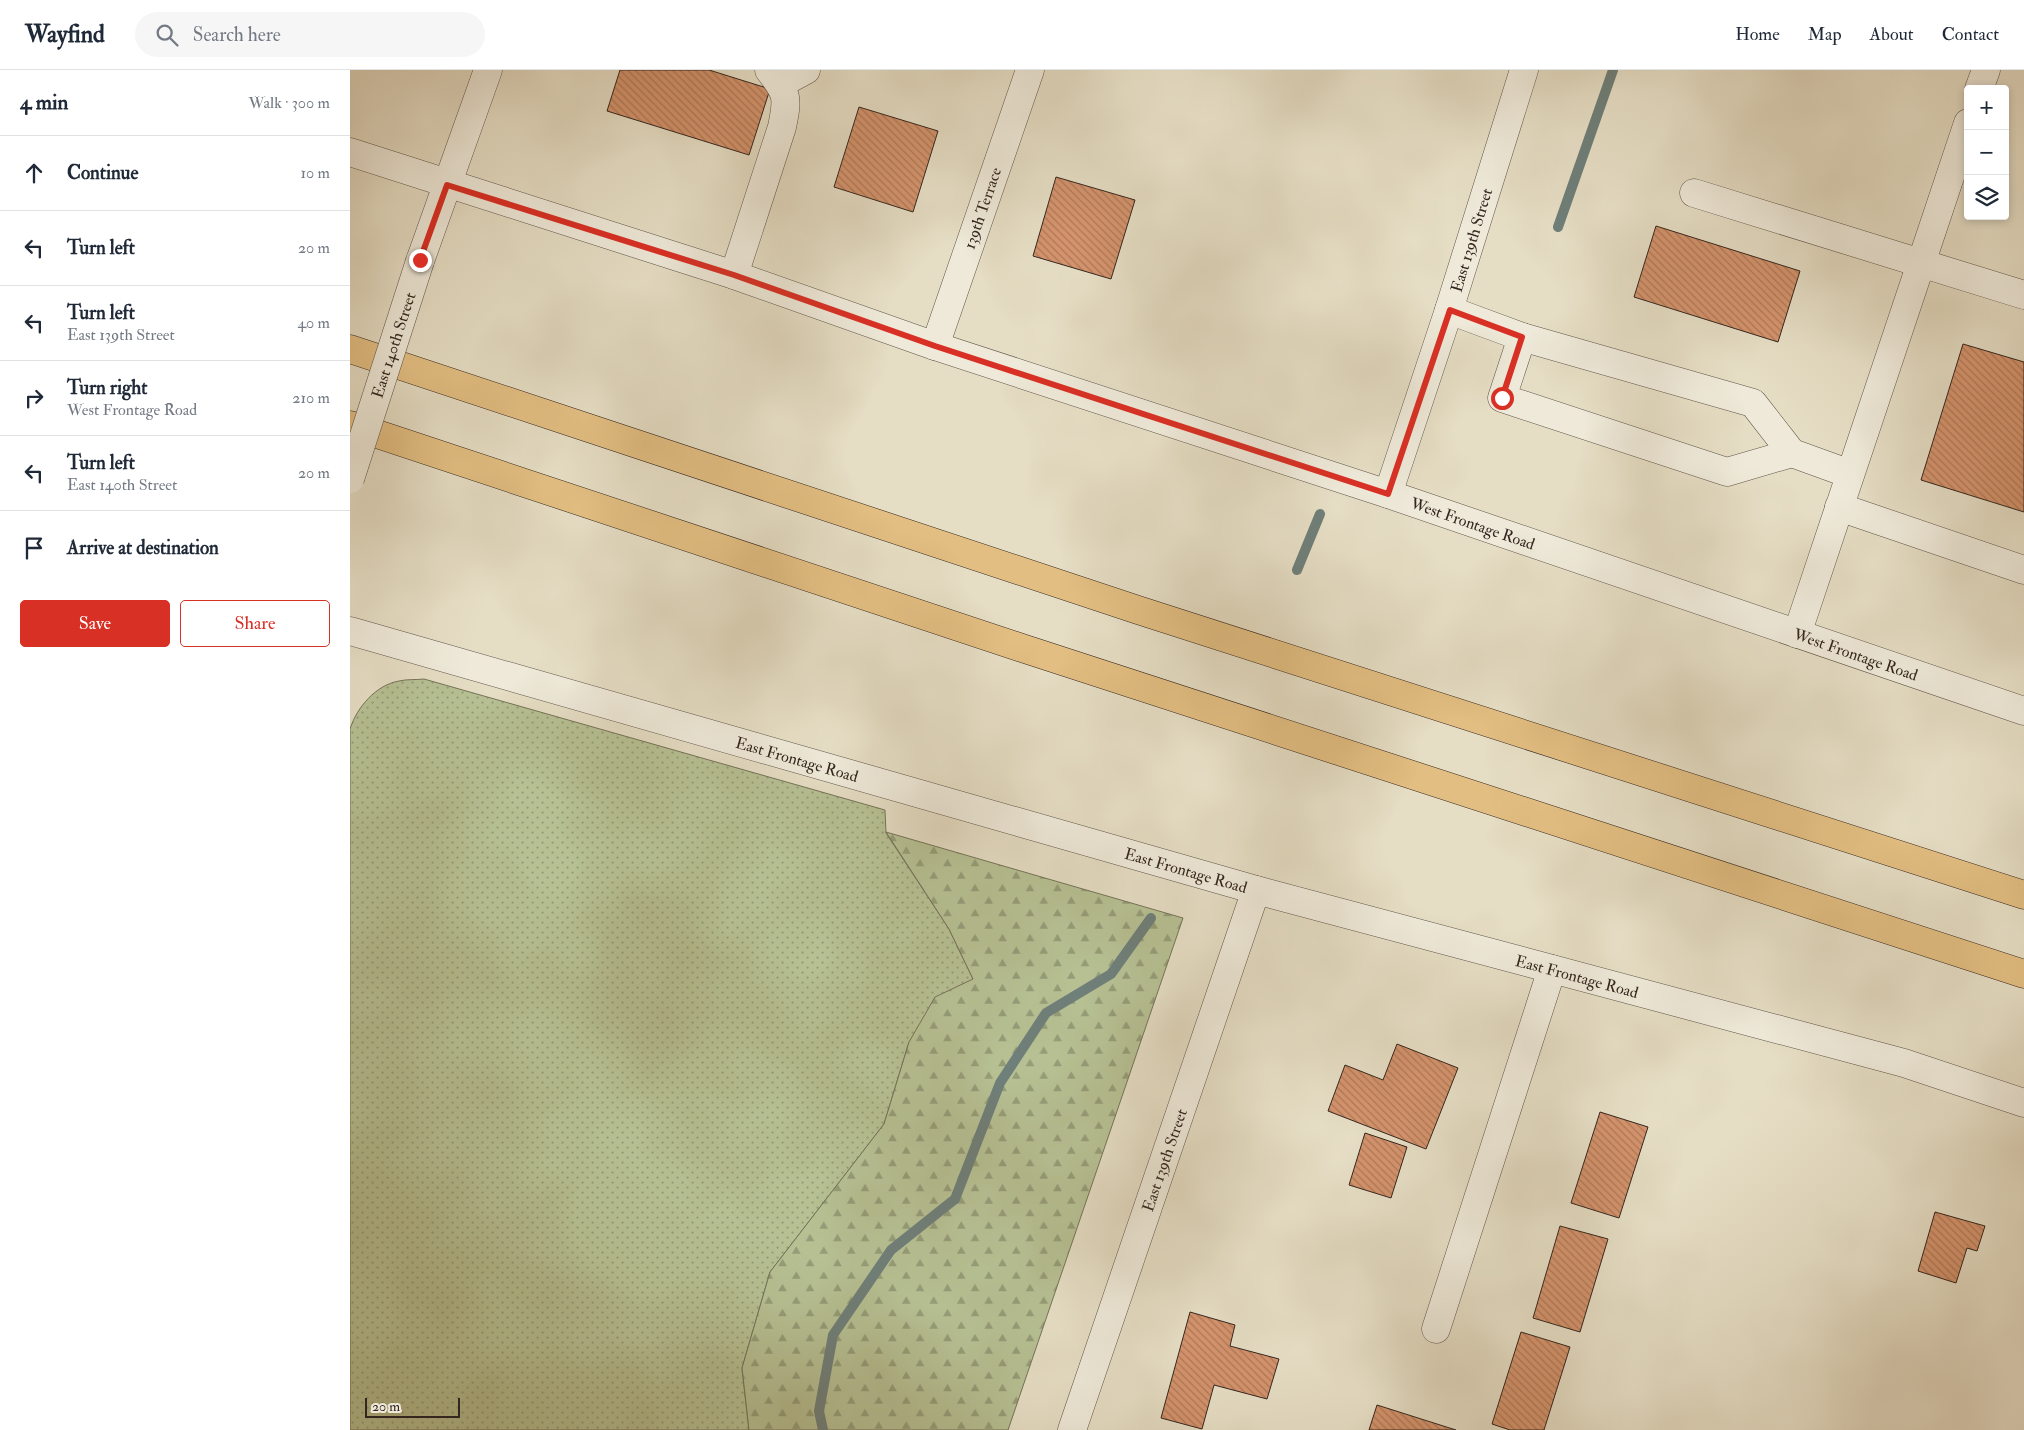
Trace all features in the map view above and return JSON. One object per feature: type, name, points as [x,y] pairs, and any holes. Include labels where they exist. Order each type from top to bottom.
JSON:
[{"type":"highway","points":[[350,350],[1138,610],[2024,895]]},
{"type":"highway","points":[[350,425],[1025,649],[2024,974]]},
{"type":"street","name":"East 140th Street","points":[[350,479],[420,260],[488,70]]},
{"type":"street","points":[[734,275],[782,127],[787,102],[774,77],[806,70]]},
{"type":"street","name":"139th Terrace","points":[[935,346],[1030,70]]},
{"type":"street","name":"East 139th Street","points":[[1388,494],[1450,310],[1524,70]]},
{"type":"street","points":[[1980,85],[1986,70]]},
{"type":"street","points":[[1797,634],[1966,130]]},
{"type":"street","name":"West Frontage Road","points":[[350,152],[447,185],[734,275],[935,346],[1388,494],[2024,711]]},
{"type":"street","points":[[1694,194],[2024,295]]},
{"type":"street","points":[[1450,310],[1522,337],[1754,403],[1792,453],[1850,474]]},
{"type":"street","points":[[1522,337],[1502,398],[1727,472],[1792,453]]},
{"type":"street","points":[[1839,507],[2024,570]]},
{"type":"street","name":"East Frontage Road","points":[[350,631],[1256,890],[1904,1063],[2024,1103]]},
{"type":"street","name":"East 139th Street","points":[[1072,1430],[1256,890]]},
{"type":"street","points":[[1436,1329],[1552,969]]},
{"type":"green space","points":[[424,679],[885,810],[886,833],[949,929],[973,979],[909,1042],[884,1124],[770,1272],[742,1368],[749,1430],[350,1430],[350,729],[357,713],[375,692],[391,683],[402,680]]},
{"type":"green space","points":[[886,832],[1183,918],[1008,1430],[749,1430],[742,1368],[770,1272],[884,1124],[909,1042],[935,997],[973,979],[949,929]]},
{"type":"building","points":[[620,70],[709,70],[770,89],[749,155],[607,111]]},
{"type":"building","points":[[859,107],[938,131],[913,212],[834,187]]},
{"type":"building","points":[[1056,177],[1135,200],[1111,279],[1033,256]]},
{"type":"building","points":[[1656,226],[1800,271],[1778,342],[1634,297]]},
{"type":"building","points":[[1963,344],[2024,362],[2024,512],[1921,480]]},
{"type":"building","points":[[1397,1044],[1458,1068],[1426,1149],[1328,1111],[1345,1065],[1383,1080]]},
{"type":"building","points":[[1600,1112],[1648,1127],[1619,1218],[1571,1203]]},
{"type":"building","points":[[1365,1133],[1407,1147],[1391,1198],[1349,1185]]},
{"type":"building","points":[[1935,1212],[1985,1226],[1977,1251],[1967,1248],[1956,1283],[1918,1271]]},
{"type":"building","points":[[1560,1226],[1608,1239],[1580,1332],[1533,1318]]},
{"type":"building","points":[[1190,1312],[1235,1325],[1230,1346],[1279,1359],[1267,1399],[1214,1385],[1202,1429],[1161,1418]]},
{"type":"building","points":[[1521,1332],[1570,1347],[1544,1430],[1510,1430],[1492,1424]]},
{"type":"building","points":[[1377,1405],[1456,1430],[1369,1430]]},
{"type":"waterway","points":[[1558,227],[1613,70]]},
{"type":"waterway","points":[[1297,570],[1320,514]]},
{"type":"waterway","points":[[823,1430],[819,1411],[833,1335],[891,1250],[955,1199],[1000,1083],[1046,1013],[1111,974],[1151,918]]},
{"type":"route","points":[[420,260],[447,185],[734,275],[935,346],[1388,494],[1450,310],[1522,337],[1502,398]]}]
